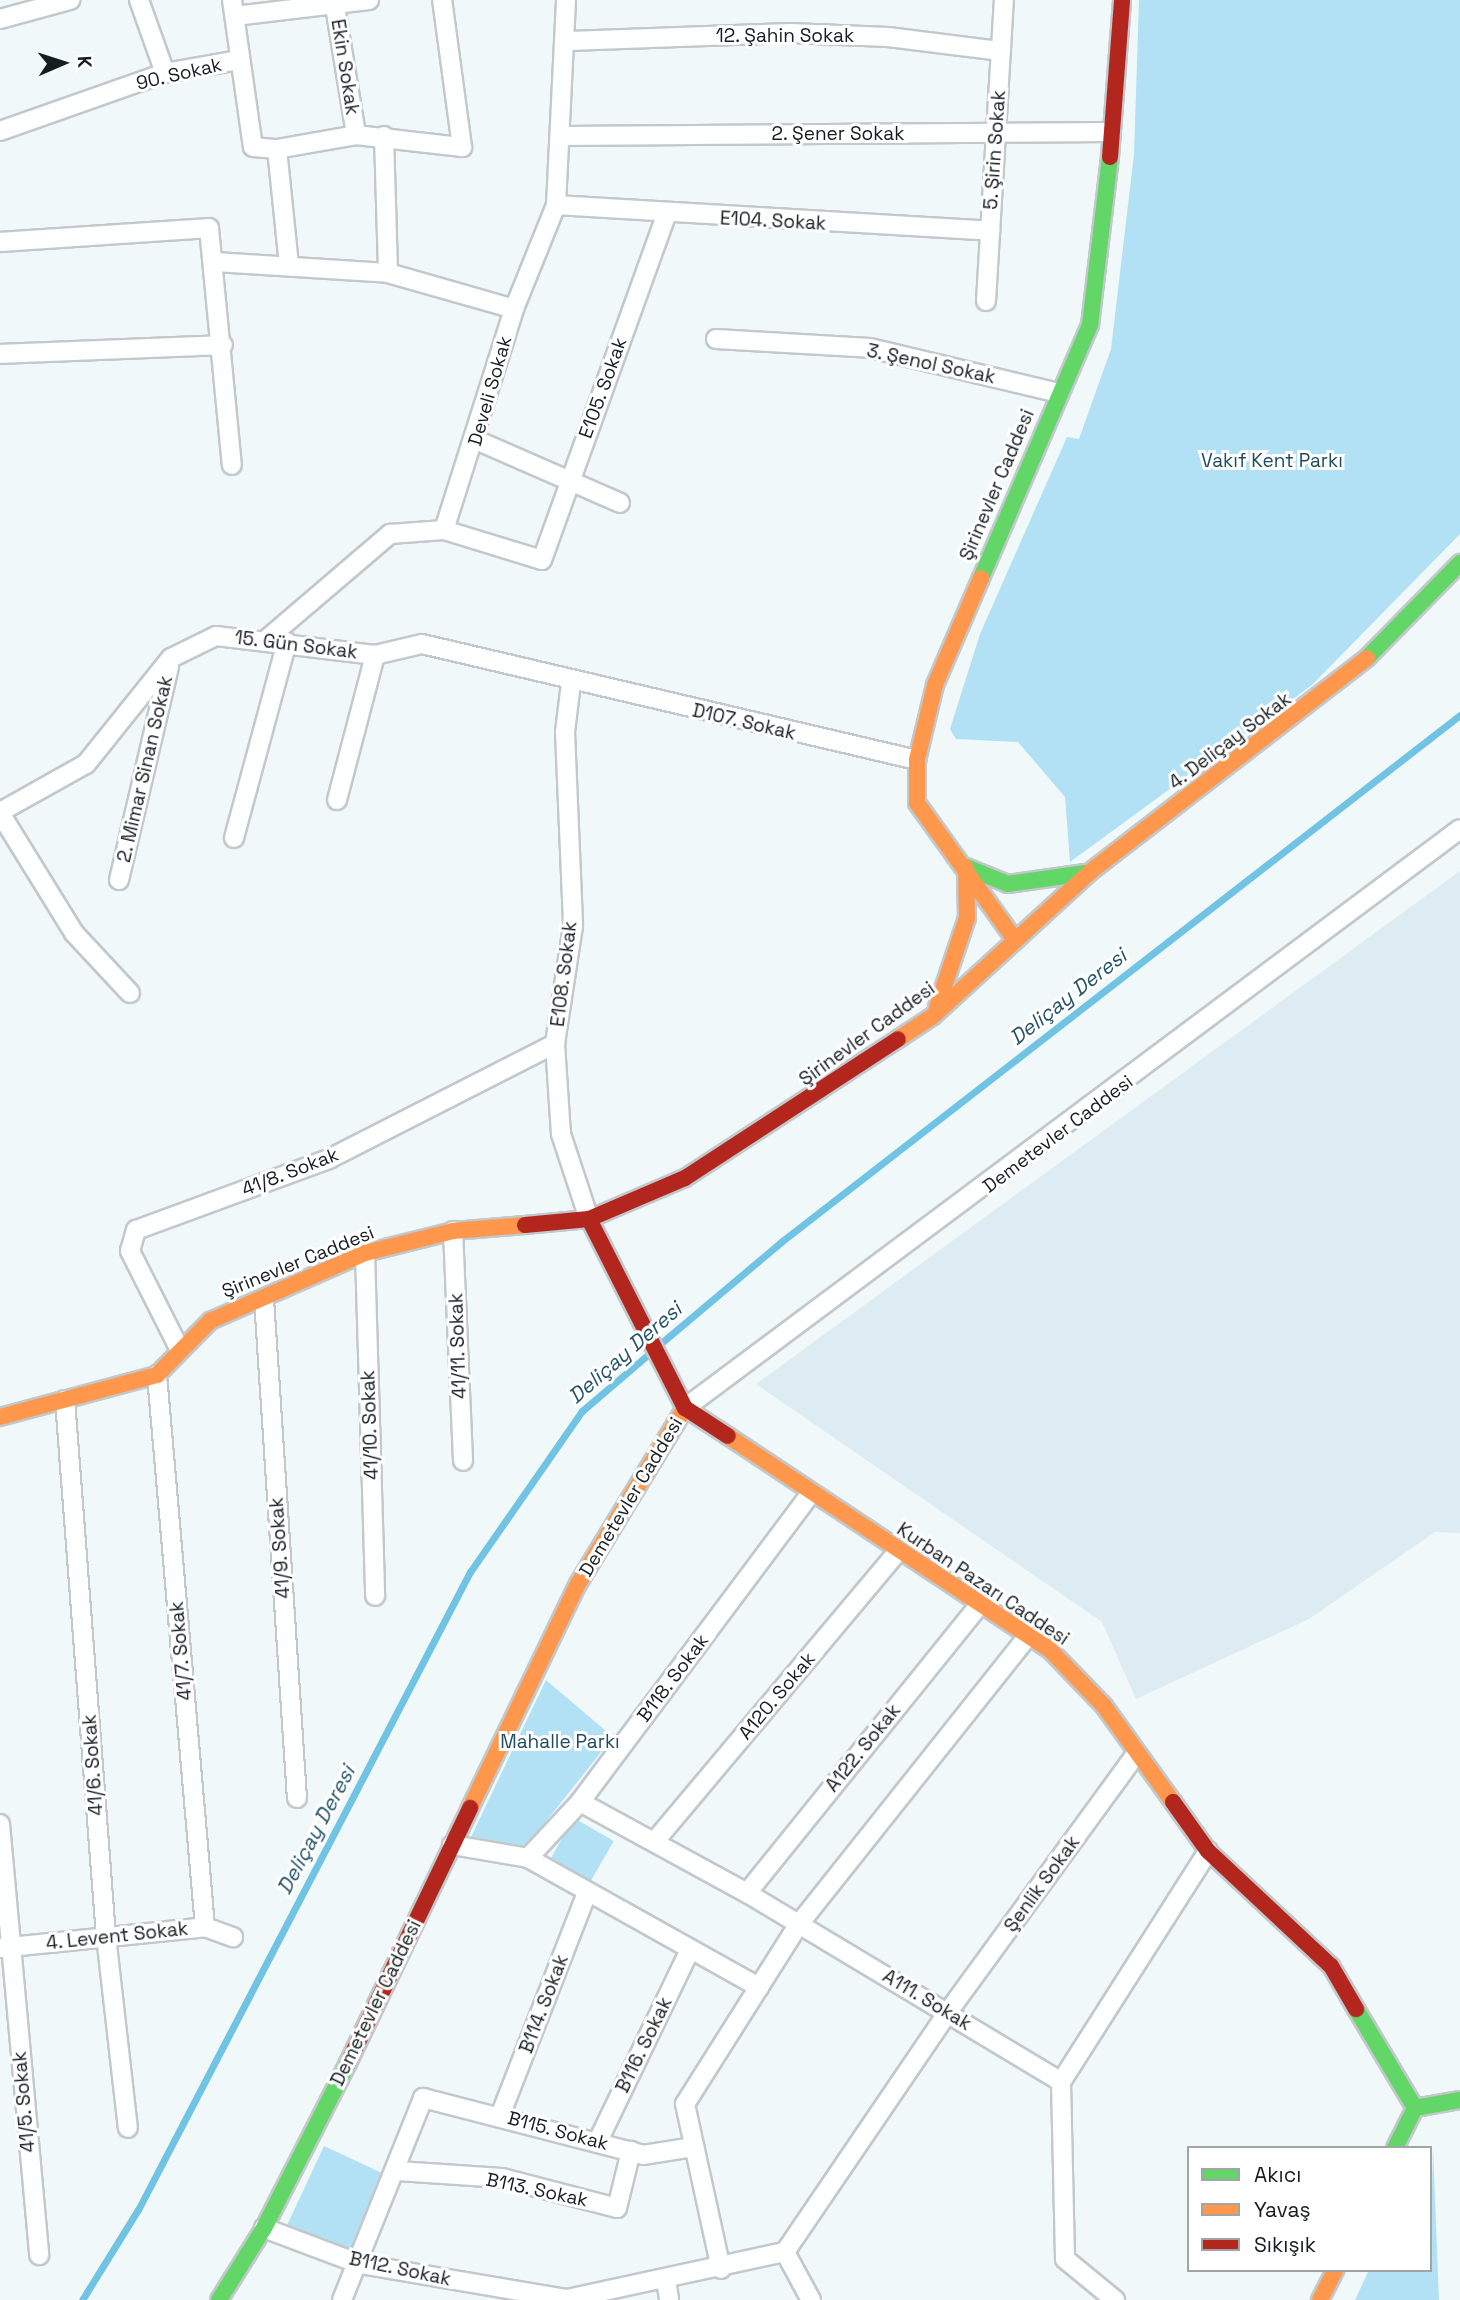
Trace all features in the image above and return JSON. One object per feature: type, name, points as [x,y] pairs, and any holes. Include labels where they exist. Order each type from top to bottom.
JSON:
[{"type":"main road","name":"Şirinevler Caddesi","points":[[157,1375],[179,1348],[210,1321],[365,1253],[453,1231],[589,1219],[685,1178],[933,1016],[1015,940],[966,867],[917,803],[918,760],[935,685],[1090,326],[1122,0]]},
{"type":"main road","name":"4. Deliçay Sokak","points":[[1015,940],[1090,872],[1303,713],[1377,650],[1460,563]]},
{"type":"main road","points":[[933,1016],[967,918],[966,867],[1008,884],[1051,883],[1090,872]]},
{"type":"main road","name":"Kurban Pazarı Caddesi","points":[[589,1219],[682,1401],[811,1493],[1028,1636],[1104,1706],[1135,1756],[1208,1851],[1331,1966],[1415,2108]]},
{"type":"main road","points":[[0,1417],[157,1375]]},
{"type":"main road","name":"Demetevler Caddesi","points":[[219,2300],[264,2228],[578,1584],[682,1401]]},
{"type":"main road","points":[[1396,2146],[1415,2108],[1460,2100]]},
{"type":"main road","points":[[1320,2300],[1334,2272]]},
{"type":"street","points":[[0,19],[70,0]]},
{"type":"street","points":[[139,0],[165,74]]},
{"type":"street","points":[[369,0],[234,8],[253,147],[277,149],[356,135],[384,136],[462,147],[442,0]]},
{"type":"street","name":"Develi Sokak","points":[[444,530],[476,440],[514,309],[556,205],[564,136],[569,41],[566,0]]},
{"type":"street","name":"5. Şirin Sokak","points":[[986,301],[1004,0]]},
{"type":"street","name":"Ekin Sokak","points":[[334,2],[356,135]]},
{"type":"street","name":"12. Şahin Sokak","points":[[569,41],[790,33],[888,37],[1001,51]]},
{"type":"street","name":"90. Sokak","points":[[0,131],[165,74],[239,60]]},
{"type":"street","name":"2. Şener Sokak","points":[[564,136],[1111,132]]},
{"type":"street","points":[[384,136],[388,274]]},
{"type":"street","points":[[277,149],[289,265]]},
{"type":"street","name":"E104. Sokak","points":[[556,205],[666,216],[990,231]]},
{"type":"street","name":"E105. Sokak","points":[[444,530],[542,561],[666,216]]},
{"type":"street","points":[[0,242],[209,228],[215,262],[232,466]]},
{"type":"street","points":[[215,262],[289,265],[388,274],[514,309]]},
{"type":"street","name":"3. Şenol Sokak","points":[[716,339],[870,348],[1059,393]]},
{"type":"street","points":[[0,354],[223,345]]},
{"type":"street","points":[[476,440],[568,484],[620,503]]},
{"type":"street","points":[[267,639],[390,534],[444,530]]},
{"type":"street","name":"15. Gün Sokak","points":[[0,813],[86,764],[171,658],[216,636],[267,639],[375,655],[422,643],[571,683]]},
{"type":"street","points":[[234,838],[287,642]]},
{"type":"street","points":[[337,800],[375,655]]},
{"type":"street","name":"2. Mimar Sinan Sokak","points":[[119,880],[171,658]]},
{"type":"street","name":"D107. Sokak","points":[[571,683],[918,760]]},
{"type":"street","name":"E108. Sokak","points":[[571,683],[565,732],[573,926],[555,1044],[561,1134],[589,1219]]},
{"type":"street","points":[[0,813],[74,933],[130,993]]},
{"type":"street","name":"Demetevler Caddesi","points":[[682,1401],[1460,829]]},
{"type":"street","name":"41/8. Sokak","points":[[179,1348],[130,1251],[136,1230],[329,1159],[555,1044]]},
{"type":"street","name":"41/11. Sokak","points":[[453,1231],[463,1461]]},
{"type":"street","name":"41/10. Sokak","points":[[365,1253],[375,1597]]},
{"type":"street","name":"41/9. Sokak","points":[[264,1299],[297,1798]]},
{"type":"street","name":"41/7. Sokak","points":[[157,1375],[205,1927]]},
{"type":"street","name":"41/6. Sokak","points":[[65,1400],[106,1936],[128,2129]]},
{"type":"street","name":"B118. Sokak","points":[[528,1858],[580,1802],[811,1493]]},
{"type":"street","name":"A120. Sokak","points":[[655,1841],[898,1550]]},
{"type":"street","name":"A122. Sokak","points":[[747,1893],[979,1604]]},
{"type":"street","points":[[721,2269],[685,2104],[799,1924],[1028,1636]]},
{"type":"street","name":"Şenlik Sokak","points":[[948,2012],[1135,1756]]},
{"type":"street","name":"A111. Sokak","points":[[580,1802],[747,1893],[1061,2082]]},
{"type":"street","name":"41/5. Sokak","points":[[0,1824],[5,1948],[39,2255]]},
{"type":"street","points":[[452,1845],[528,1858],[759,1987]]},
{"type":"street","points":[[1110,2298],[1065,2259],[1061,2082],[1208,1851]]},
{"type":"street","name":"B114. Sokak","points":[[500,2116],[587,1893]]},
{"type":"street","name":"4. Levent Sokak","points":[[5,1948],[205,1927],[233,1937]]},
{"type":"street","name":"B116. Sokak","points":[[598,2141],[690,1950]]},
{"type":"street","points":[[811,2300],[785,2252],[948,2012]]},
{"type":"street","name":"B115. Sokak","points":[[398,2171],[423,2098],[631,2151],[694,2147]]},
{"type":"street","name":"B113. Sokak","points":[[398,2171],[502,2178],[617,2208],[631,2151]]},
{"type":"street","points":[[342,2300],[398,2171]]},
{"type":"street","name":"B112. Sokak","points":[[264,2228],[359,2264],[567,2299],[721,2269],[785,2252]]},
{"type":"street","points":[[666,2280],[669,2300]]},
{"type":"shaded area","points":[[1460,871],[1460,1533],[1435,1532],[1309,1619],[1136,1699],[1102,1622],[756,1384]]},
{"type":"green space","name":"Vakıf Kent Parkı","points":[[1139,0],[1460,0],[1460,534],[1312,685],[1070,862],[1065,797],[1018,742],[956,739],[950,729],[980,634],[1067,437],[1079,439],[1111,349],[1134,154]]},
{"type":"green space","name":"Mahalle Parkı","points":[[546,1680],[613,1737],[521,1853],[470,1839]]},
{"type":"green space","points":[[574,1818],[614,1841],[591,1881],[551,1858]]},
{"type":"green space","points":[[324,2146],[387,2176],[350,2255],[287,2226]]},
{"type":"green space","points":[[1433,2148],[1439,2300],[1355,2300],[1368,2272],[1432,2272]]},
{"type":"waterway","name":"Deliçay Deresi","points":[[660,1344],[781,1242],[1460,715]]},
{"type":"waterway","name":"Deliçay Deresi","points":[[82,2300],[139,2208],[470,1572],[582,1411],[651,1352]]},
{"type":"traffic: fast","points":[[981,578],[1090,325],[1110,157]]},
{"type":"traffic: fast","points":[[1367,658],[1460,563]]},
{"type":"traffic: fast","points":[[966,867],[1008,884],[1085,873]]},
{"type":"traffic: fast","points":[[1356,2009],[1415,2108]]},
{"type":"traffic: fast","points":[[219,2300],[264,2228],[348,2063]]},
{"type":"traffic: fast","points":[[1396,2146],[1415,2108],[1460,2100]]},
{"type":"traffic: slow","points":[[981,578],[935,685],[917,760],[917,803],[1015,940]]},
{"type":"traffic: slow","points":[[898,1039],[933,1016],[1090,872],[1367,658]]},
{"type":"traffic: slow","points":[[937,1007],[967,918],[966,868]]},
{"type":"traffic: slow","points":[[0,1417],[157,1375],[210,1321],[365,1253],[453,1231],[525,1225]]},
{"type":"traffic: slow","points":[[470,1808],[578,1584],[685,1408]]},
{"type":"traffic: slow","points":[[728,1436],[1049,1649],[1104,1706],[1173,1802]]},
{"type":"traffic: slow","points":[[1320,2300],[1334,2272]]},
{"type":"traffic: jam","points":[[1110,157],[1122,0]]},
{"type":"traffic: jam","points":[[525,1225],[589,1219],[685,1178],[898,1039]]},
{"type":"traffic: jam","points":[[589,1219],[685,1408],[728,1436]]},
{"type":"traffic: jam","points":[[1173,1802],[1208,1851],[1331,1966],[1356,2009]]},
{"type":"traffic: jam","points":[[348,2063],[470,1808]]}]
